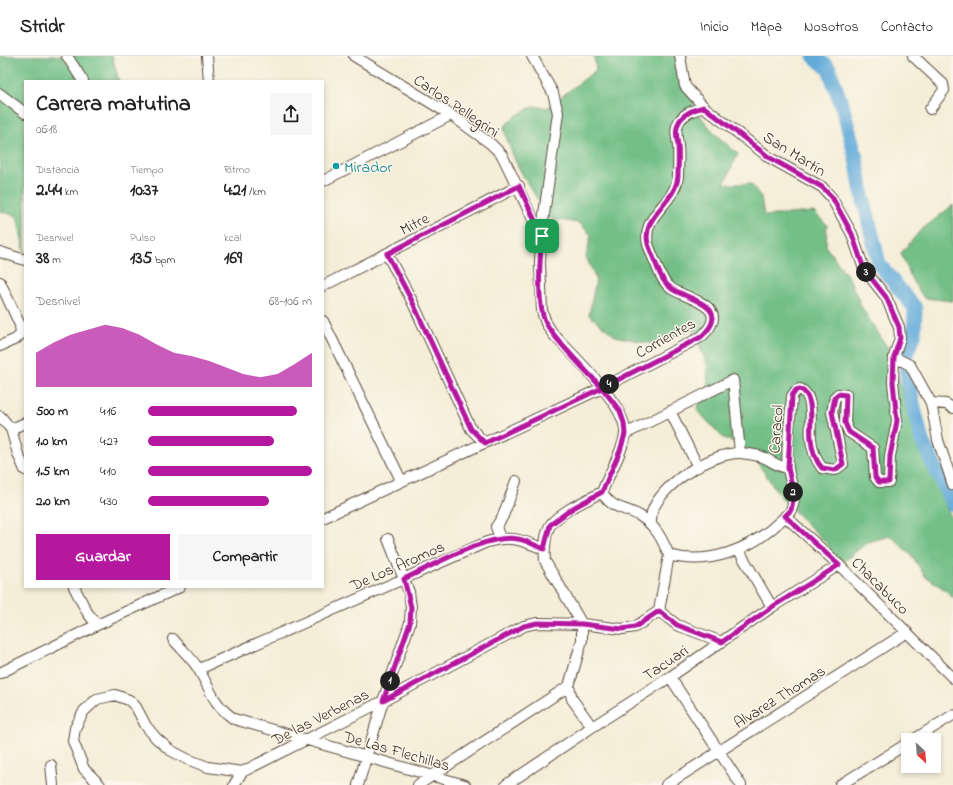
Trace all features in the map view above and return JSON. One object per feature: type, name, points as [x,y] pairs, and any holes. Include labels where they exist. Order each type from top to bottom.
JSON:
[{"type":"street","points":[[67,56],[82,80]]},
{"type":"street","points":[[207,56],[209,80]]},
{"type":"street","name":"Carlos Pellegrini","points":[[354,56],[451,115],[491,144],[502,155],[519,186],[542,236],[540,263],[542,311],[546,323],[620,411],[624,423],[625,434]]},
{"type":"street","points":[[532,56],[553,93],[558,113],[542,236]]},
{"type":"street","points":[[913,56],[943,84],[944,90],[930,109]]},
{"type":"street","name":"San Martín","points":[[682,57],[681,69],[685,86],[704,107],[770,158],[822,187],[832,197],[852,234],[864,269],[886,297],[899,327],[900,338],[894,357]]},
{"type":"street","points":[[0,94],[24,112]]},
{"type":"street","name":"Corrientes","points":[[602,388],[701,337],[709,330],[713,320],[710,310],[702,301],[671,288],[661,277],[648,243],[648,232],[651,221],[672,195],[678,178],[679,147],[676,134],[680,120],[691,111],[704,107]]},
{"type":"street","points":[[324,180],[451,115]]},
{"type":"street","name":"Mitre","points":[[324,286],[519,186]]},
{"type":"street","points":[[0,252],[24,260]]},
{"type":"street","points":[[387,254],[412,301],[471,429],[485,443]]},
{"type":"street","points":[[0,282],[20,325],[21,334],[16,339],[0,346]]},
{"type":"street","points":[[324,323],[401,480]]},
{"type":"street","points":[[894,357],[910,366],[931,403],[938,440],[953,485]]},
{"type":"street","name":"Caracol","points":[[785,516],[791,510],[794,496],[788,468],[792,396],[796,390],[800,389],[805,391],[808,396],[811,416],[810,438],[816,461],[822,468],[835,470],[843,464],[832,412],[835,397],[838,394],[846,395],[845,423],[849,432],[873,448],[875,477],[879,482],[889,482],[890,456],[897,421],[893,382],[894,357]]},
{"type":"street","points":[[592,727],[572,699],[569,686],[582,640],[582,624],[545,561],[544,549],[550,525],[573,508],[602,492],[620,451],[625,434],[733,380],[740,453]]},
{"type":"street","points":[[324,518],[401,480],[485,443],[602,388]]},
{"type":"street","points":[[931,403],[946,404],[953,408]]},
{"type":"street","points":[[670,411],[698,467]]},
{"type":"street","points":[[0,416],[11,429],[18,454],[24,468]]},
{"type":"street","points":[[11,429],[24,422]]},
{"type":"street","points":[[651,524],[652,512],[661,497],[687,472],[712,459],[740,453],[764,458],[780,467],[788,468]]},
{"type":"street","points":[[500,538],[496,527],[504,516],[516,481]]},
{"type":"street","points":[[602,492],[607,501],[639,515],[651,524],[659,534],[669,555],[659,611],[677,625],[722,642]]},
{"type":"street","points":[[669,555],[684,559],[700,559],[738,549],[757,539],[785,516]]},
{"type":"street","name":"Chacabuco","points":[[785,516],[839,565],[953,678]]},
{"type":"street","name":"De Los Aromos","points":[[199,669],[462,552],[500,538],[518,539],[544,549]]},
{"type":"street","points":[[358,785],[365,757],[410,623],[411,607],[404,579],[388,539]]},
{"type":"street","points":[[738,549],[772,607]]},
{"type":"street","name":"Tacuari","points":[[506,785],[670,677],[772,607],[839,565]]},
{"type":"street","points":[[74,588],[86,612],[97,625]]},
{"type":"street","points":[[0,673],[97,625],[178,588]]},
{"type":"street","name":"De las Verbenas","points":[[242,772],[383,701],[524,626],[537,623],[582,624],[622,629],[635,627],[659,611]]},
{"type":"street","name":"Alvarez Thomas","points":[[666,785],[907,632]]},
{"type":"street","name":"De Las Flechillas","points":[[173,640],[199,669],[214,700],[222,710],[234,719],[465,785]]},
{"type":"street","points":[[670,677],[741,785]]},
{"type":"street","points":[[418,785],[569,686]]},
{"type":"street","points":[[100,785],[84,768],[77,754],[73,741],[75,728],[84,711],[97,699],[115,695],[129,700],[136,707],[146,726],[170,750],[187,759],[208,767],[242,772],[234,785]]},
{"type":"street","points":[[924,733],[953,715]]},
{"type":"street","points":[[840,785],[901,747]]},
{"type":"street","points":[[51,764],[53,785]]},
{"type":"green space","points":[[0,56],[112,56],[119,80],[24,80],[24,249],[17,216],[0,211]]},
{"type":"green space","points":[[594,56],[684,56],[688,88],[698,112],[714,132],[738,154],[724,184],[751,184],[761,197],[764,216],[814,212],[827,225],[826,247],[849,278],[862,308],[889,350],[924,458],[953,521],[953,598],[944,589],[925,576],[912,556],[891,536],[868,542],[839,565],[827,544],[783,500],[755,459],[742,445],[723,438],[698,411],[699,399],[708,392],[707,364],[693,329],[653,344],[615,336],[589,315],[596,279],[586,257],[591,235],[579,223],[551,219],[529,186],[511,152],[504,127],[517,115],[534,106],[547,108],[596,70]]},
{"type":"green space","points":[[953,205],[953,301],[924,298],[912,280],[901,253],[920,231]]},
{"type":"waterway","points":[[814,56],[829,69],[844,112],[856,158],[862,193]]},
{"type":"waterway","points":[[864,201],[879,264],[915,308],[914,336],[905,356],[909,387],[922,441],[953,504]]},
{"type":"place","name":"Mirador","points":[[336,166]]},
{"type":"route","points":[[542,236],[519,186],[387,254],[412,301],[471,429],[485,443],[602,388],[701,337],[709,330],[713,320],[710,310],[702,301],[671,288],[661,277],[648,243],[648,232],[651,221],[672,195],[678,178],[677,161],[679,147],[676,134],[680,120],[691,111],[704,107],[770,158],[822,187],[832,197],[852,234],[864,269],[886,297],[899,327],[900,338],[894,357],[893,382],[897,421],[890,456],[889,482],[879,482],[875,477],[873,448],[849,432],[845,423],[846,395],[838,394],[835,397],[832,412],[843,464],[840,468],[835,470],[822,468],[816,461],[810,438],[811,416],[808,396],[805,391],[800,389],[796,390],[792,396],[788,468],[794,496],[791,510],[785,516],[839,565],[772,607],[722,642],[677,625],[659,611],[648,620],[635,627],[622,629],[582,624],[537,623],[524,626],[383,701],[410,623],[411,607],[404,579],[462,552],[500,538],[518,539],[544,549],[550,525],[573,508],[602,492],[620,451],[625,434],[624,423],[620,411],[607,392],[602,388],[553,334],[546,323],[542,311],[540,263],[542,236]]}]
